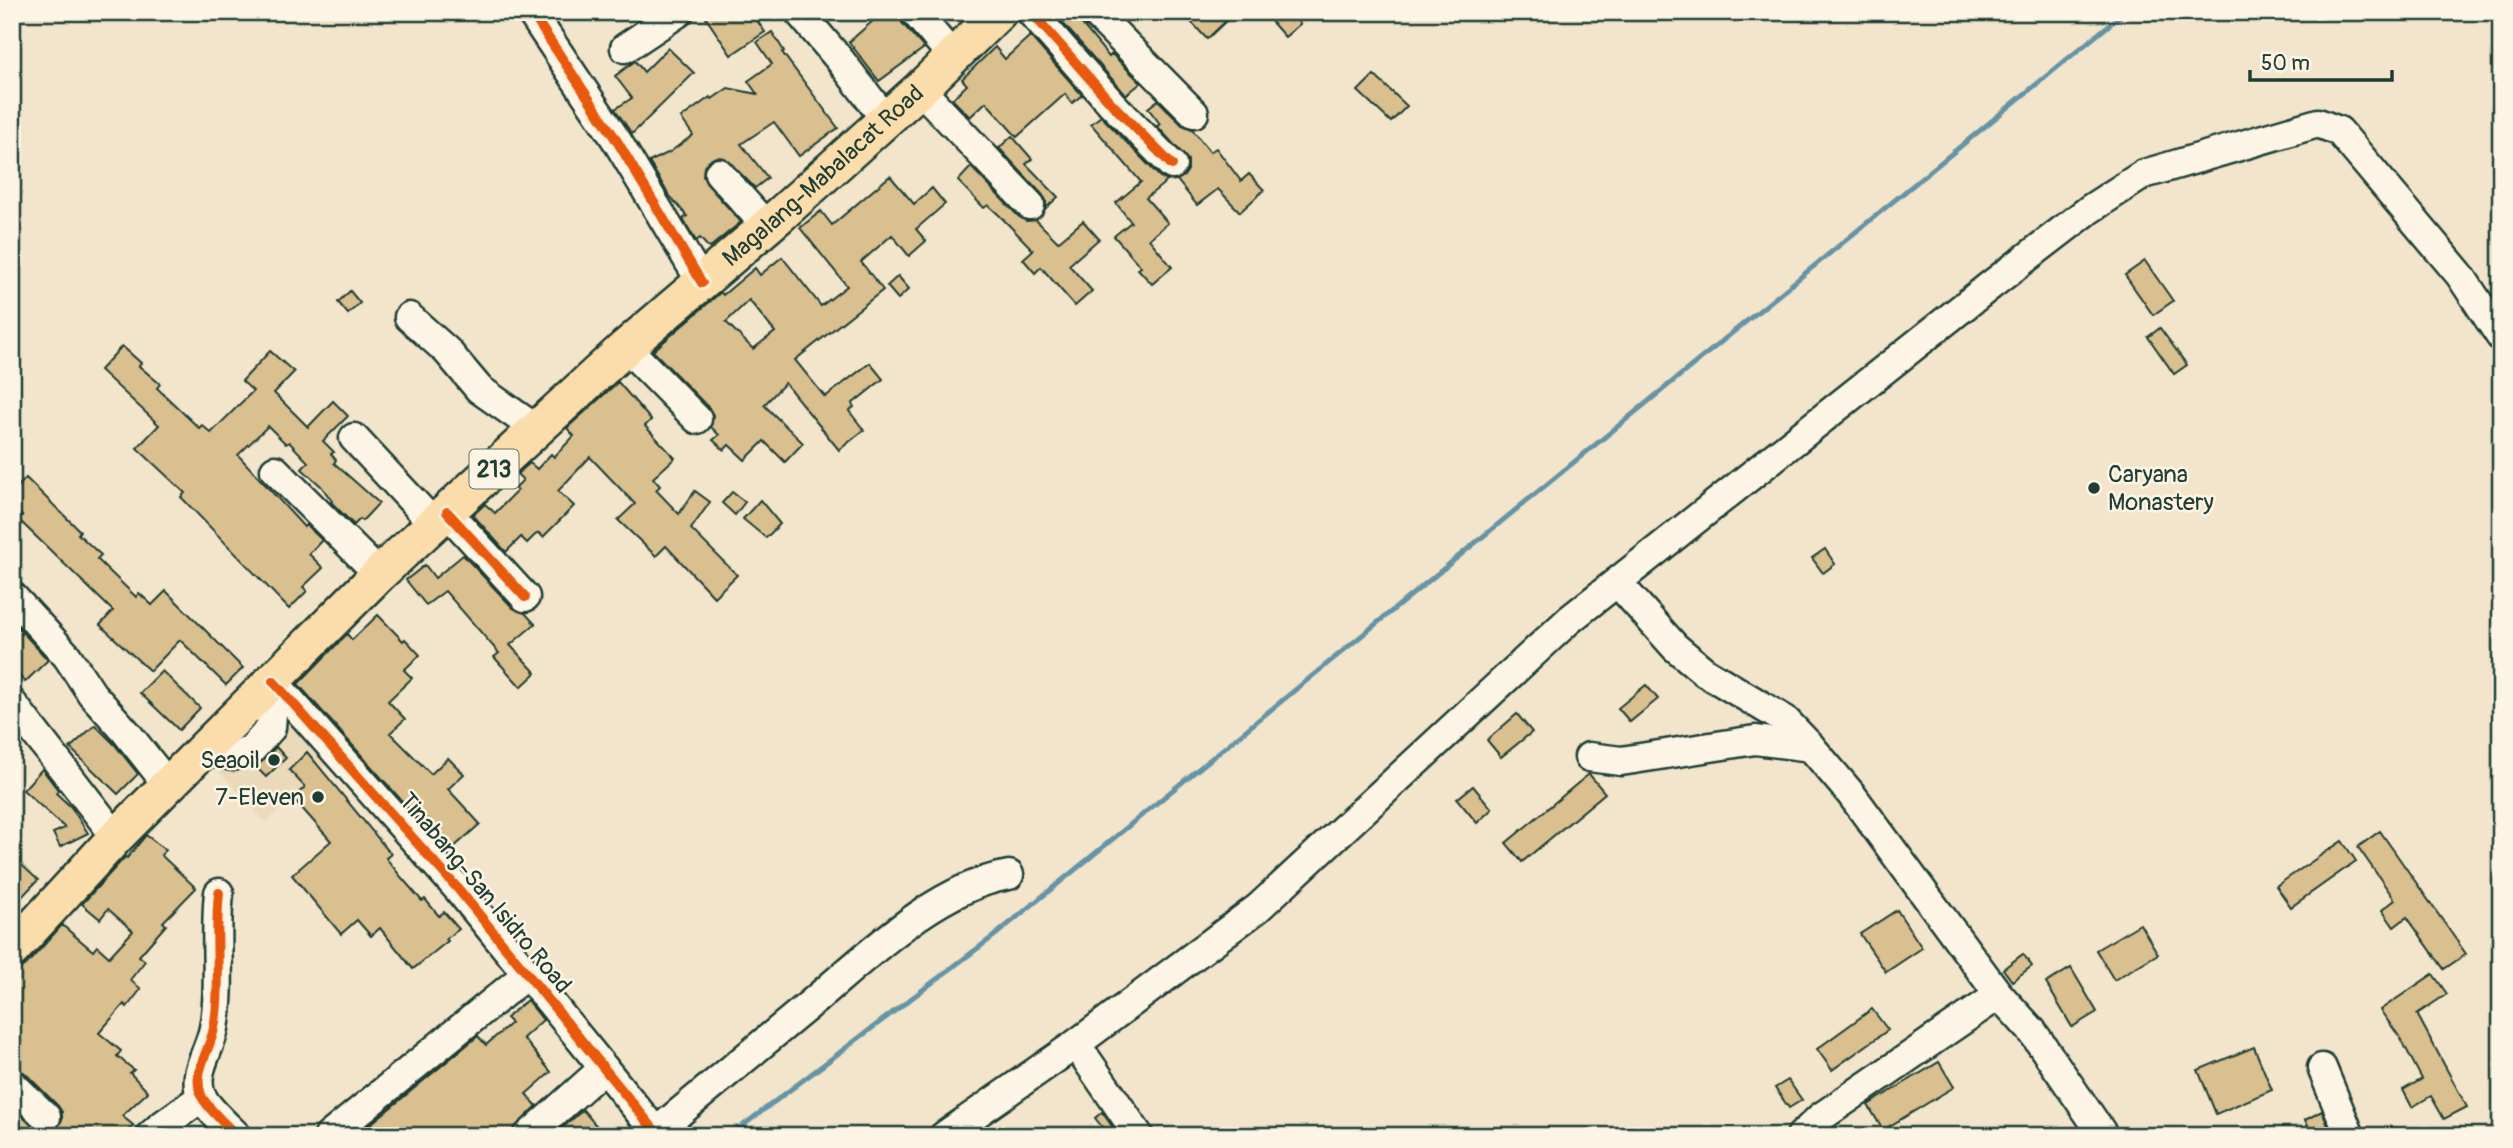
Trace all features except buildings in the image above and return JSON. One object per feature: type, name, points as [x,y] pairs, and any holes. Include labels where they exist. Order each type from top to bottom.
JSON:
[{"type":"main road","name":"Magalang-Mabalacat Road","points":[[12,950],[116,837],[379,574],[626,347],[886,120],[999,12]]},
{"type":"street","points":[[531,12],[617,141],[702,283]]},
{"type":"street","points":[[625,48],[679,12]]},
{"type":"street","points":[[799,12],[886,120]]},
{"type":"street","points":[[915,12],[953,57]]},
{"type":"street","points":[[1031,12],[1112,104],[1172,165]]},
{"type":"street","points":[[1094,12],[1194,113]]},
{"type":"street","points":[[920,89],[1030,205]]},
{"type":"street","points":[[944,1136],[1076,1044],[1258,908],[1569,620],[1991,285],[2101,202],[2144,174],[2318,123],[2339,131],[2460,275],[2501,337]]},
{"type":"street","points":[[719,173],[766,227]]},
{"type":"street","points":[[409,317],[447,351],[479,389],[536,429]]},
{"type":"street","points":[[626,347],[697,419]]},
{"type":"street","points":[[354,438],[525,597]]},
{"type":"street","points":[[275,470],[379,574]]},
{"type":"street","points":[[1617,582],[1675,647],[1704,672],[1785,720],[1811,747],[1851,794],[1999,995],[2032,1031],[2105,1136]]},
{"type":"street","points":[[12,596],[67,656],[92,694],[168,785]]},
{"type":"street","name":"Tinabang-San Isidro Road","points":[[267,687],[459,890],[658,1134]]},
{"type":"street","points":[[12,704],[116,837]]},
{"type":"street","points":[[1589,757],[1621,761],[1755,740],[1811,747]]},
{"type":"street","points":[[658,1134],[874,951],[943,898],[985,879],[1009,875]]},
{"type":"street","points":[[219,893],[214,1029],[198,1080],[202,1097],[237,1136]]},
{"type":"street","points":[[329,1136],[527,974]]},
{"type":"street","points":[[1801,1136],[1821,1117],[1999,995]]},
{"type":"street","points":[[1076,1044],[1139,1136]]},
{"type":"street","points":[[527,1136],[604,1068]]},
{"type":"street","points":[[2322,1068],[2350,1136]]},
{"type":"street","points":[[12,1084],[46,1117]]},
{"type":"street","points":[[150,1136],[202,1097]]},
{"type":"shaded area","name":"Seaoil","points":[[280,700],[336,755],[266,822],[212,764]]},
{"type":"waterway","points":[[729,1136],[994,936],[2125,12]]},
{"type":"cycle path","points":[[531,12],[617,141],[702,283]]},
{"type":"cycle path","points":[[1031,12],[1112,104],[1172,165]]},
{"type":"cycle path","points":[[447,512],[525,597]]},
{"type":"cycle path","points":[[273,681],[459,890],[659,1136]]},
{"type":"cycle path","points":[[219,893],[216,1011],[212,1037],[200,1070],[199,1086],[207,1105],[237,1136]]},
{"type":"place","name":"Caryana Monastery","points":[[2094,488]]},
{"type":"place","name":"Seaoil","points":[[274,760]]},
{"type":"place","name":"7-Eleven","points":[[318,797]]}]
